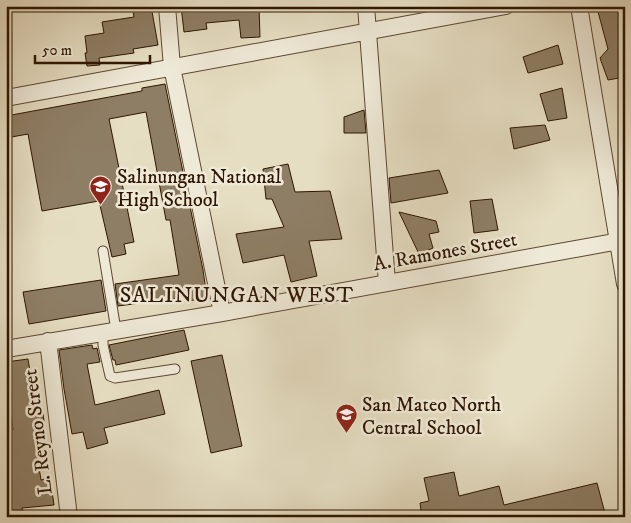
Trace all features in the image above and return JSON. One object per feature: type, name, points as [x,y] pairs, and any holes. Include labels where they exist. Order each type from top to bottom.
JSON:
[{"type":"street","points":[[167,6],[172,67],[222,313]]},
{"type":"street","points":[[366,6],[387,283]]},
{"type":"street","points":[[6,98],[506,6]]},
{"type":"street","points":[[579,6],[621,240],[625,284]]},
{"type":"street","name":"A. Ramones Street","points":[[6,349],[222,313],[621,240]]},
{"type":"street","name":"L. Reyno Street","points":[[48,341],[69,517]]},
{"type":"lane","points":[[104,251],[109,331],[103,345],[110,376],[116,378],[175,369]]},
{"type":"building","points":[[132,6],[151,6],[158,45],[133,49],[134,53],[99,58],[100,65],[87,66],[85,36],[104,33],[102,22],[134,17]]},
{"type":"building","points":[[181,6],[259,6],[260,37],[241,38],[239,20],[206,23],[207,29],[184,32]]},
{"type":"building","points":[[625,6],[625,77],[608,80],[600,58],[608,49],[597,8]]},
{"type":"building","points":[[558,45],[563,64],[528,73],[523,57]]},
{"type":"building","points":[[165,84],[207,298],[187,301],[186,297],[118,306],[115,284],[179,275],[170,220],[166,220],[146,112],[109,119],[134,242],[124,244],[126,254],[112,257],[99,201],[42,211],[28,134],[6,138],[6,116],[142,91],[142,88]]},
{"type":"building","points":[[562,88],[567,118],[548,121],[540,94]]},
{"type":"building","points":[[364,110],[366,133],[344,133],[344,117]]},
{"type":"building","points":[[545,125],[550,140],[514,149],[510,128]]},
{"type":"building","points":[[288,164],[295,192],[330,191],[342,239],[309,241],[317,276],[291,282],[284,255],[243,263],[236,234],[284,227],[272,199],[266,199],[263,169]]},
{"type":"building","points":[[439,170],[448,193],[391,203],[389,178]]},
{"type":"building","points":[[492,199],[498,230],[474,233],[470,201]]},
{"type":"building","points":[[399,212],[436,221],[439,232],[429,234],[433,248],[419,254]]},
{"type":"building","points":[[101,280],[106,311],[29,324],[23,292]]},
{"type":"building","points":[[184,330],[189,350],[116,365],[115,360],[113,360],[109,345]]},
{"type":"building","points":[[92,345],[93,349],[97,348],[100,362],[87,364],[95,405],[159,390],[165,414],[104,428],[108,443],[87,449],[83,432],[72,434],[59,350]]},
{"type":"building","points":[[222,355],[242,446],[211,453],[191,361]]},
{"type":"building","points":[[28,359],[37,414],[43,413],[46,439],[37,439],[38,448],[36,448],[41,480],[50,478],[54,505],[22,508],[23,517],[6,517],[6,444],[12,443],[10,430],[13,430],[10,403],[6,404],[6,362]]},
{"type":"building","points":[[454,472],[459,496],[499,486],[504,505],[597,483],[606,517],[422,517],[420,503],[429,501],[424,478]]},
{"type":"place","name":"Salinungan National High School","points":[[101,206]]},
{"type":"place","name":"San Mateo North Central School","points":[[346,434]]},
{"type":"district","name":"SALINUNGAN WEST","points":[[237,294]]}]
